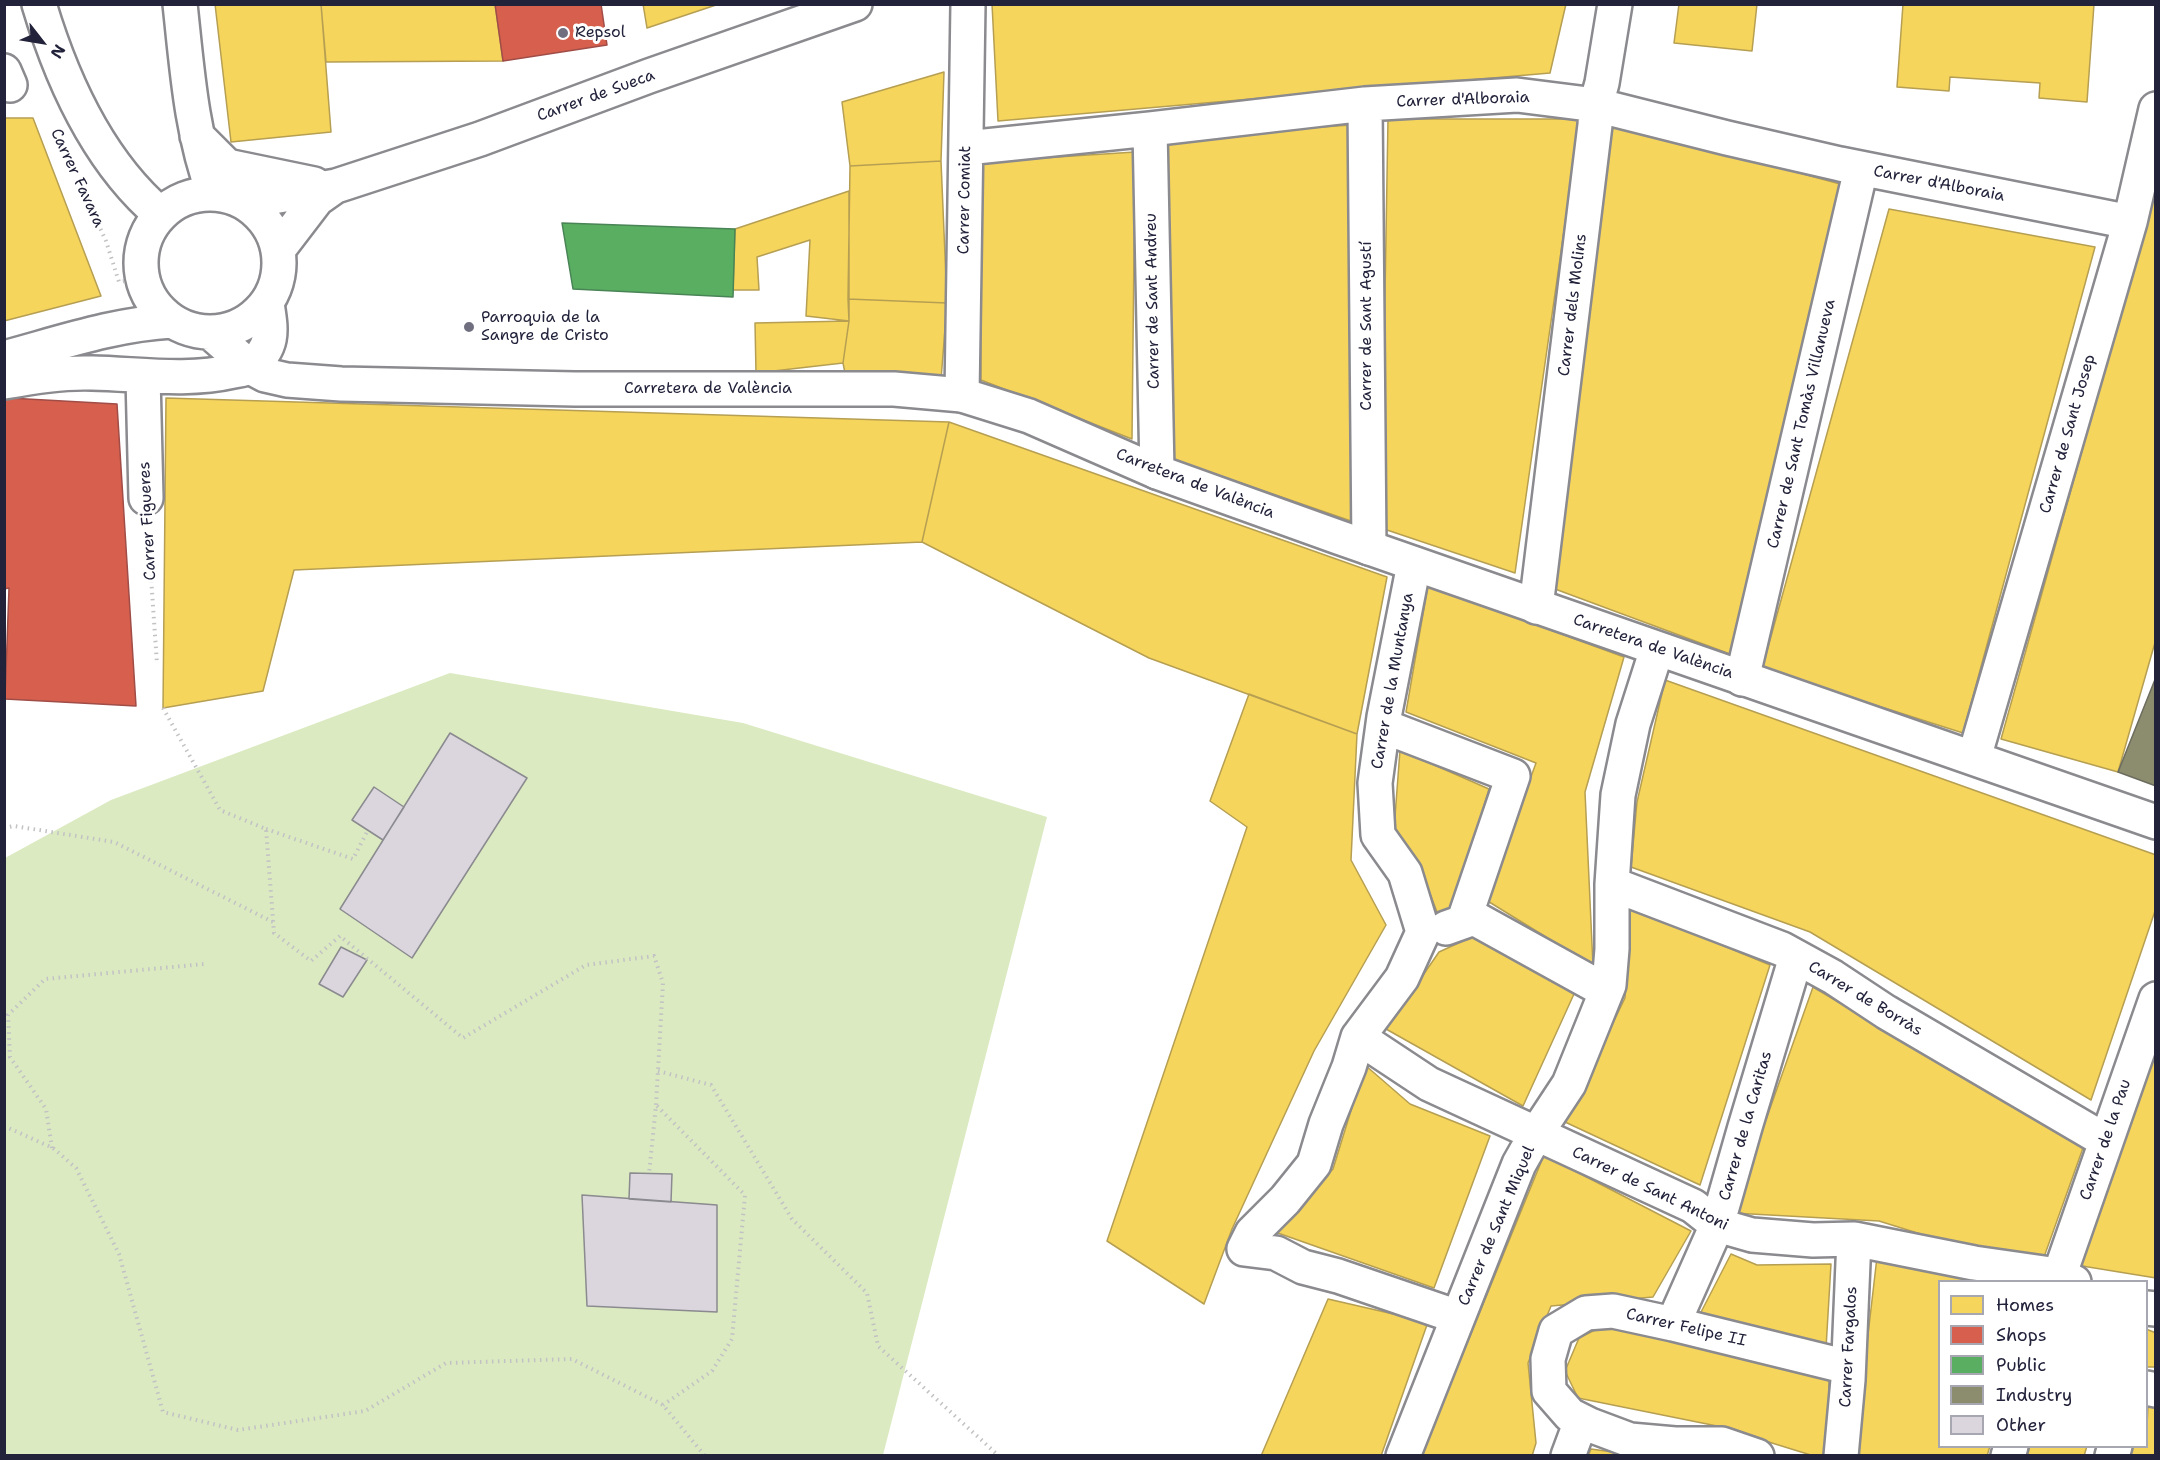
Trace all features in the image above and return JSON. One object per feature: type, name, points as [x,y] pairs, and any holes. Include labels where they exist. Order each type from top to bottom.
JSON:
[{"type":"street","points":[[39,4],[72,93],[100,145],[145,201],[160,214]]},
{"type":"street","points":[[180,4],[196,135],[203,165],[229,198],[260,215],[271,231],[278,250],[279,268],[275,286],[267,303],[251,318],[232,328],[210,332],[190,330],[172,321],[159,310],[148,295],[142,278],[141,256],[147,234],[160,214],[179,201],[196,195],[229,198]]},
{"type":"street","name":"Carrer de Sueca","points":[[229,198],[336,186],[480,139],[649,76],[855,4]]},
{"type":"street","name":"Carrer Comiat","points":[[962,395],[968,4]]},
{"type":"street","name":"Carrer dels Molins","points":[[1536,606],[1596,105],[1614,4]]},
{"type":"street","name":"Carrer d'Alboraia","points":[[966,148],[1365,104],[1517,95],[1596,105],[1861,169],[2130,222]]},
{"type":"street","name":"Carrer de Sant Agustí","points":[[1365,104],[1368,548]]},
{"type":"street","name":"Carrer de Sant Josep","points":[[1974,758],[2130,222],[2156,110]]},
{"type":"street","name":"Carrer de Sant Andreu","points":[[1150,129],[1157,472]]},
{"type":"street","points":[[196,135],[227,166],[315,184],[336,186]]},
{"type":"street","name":"Carrer de Sant Tomàs Villanueva","points":[[1742,679],[1861,169]]},
{"type":"street","name":"Carrer de Sueca","points":[[278,250],[317,199],[336,186]]},
{"type":"street","points":[[4,382],[37,376],[90,373],[142,377],[219,374],[250,367],[266,348],[272,330],[267,303]]},
{"type":"street","points":[[4,358],[108,329],[172,321]]},
{"type":"street","name":"Carretera de València","points":[[210,332],[250,367],[266,375],[287,380],[341,384],[586,389],[894,389],[962,395],[1029,416],[1157,472],[1368,548],[2156,822]]},
{"type":"street","name":"Carrer Figueres","points":[[142,377],[146,498]]},
{"type":"street","name":"Carrer de la Muntanya","points":[[1414,564],[1383,726],[1375,783],[1378,835],[1405,873],[1423,932],[1420,938]]},
{"type":"street","name":"Carrer de Sant Miquel","points":[[1403,1455],[1520,1164],[1536,1134],[1569,1084],[1610,985],[1612,884],[1618,795],[1633,724],[1657,649]]},
{"type":"street","points":[[1383,726],[1513,776],[1464,920]]},
{"type":"street","name":"Carrer de Borràs","points":[[1612,884],[1782,949],[2106,1140]]},
{"type":"street","points":[[1458,1317],[1338,1276],[1303,1267],[1276,1253],[1244,1249],[1252,1233],[1285,1200],[1314,1164],[1358,1036],[1402,978],[1420,938],[1474,918],[1606,991]]},
{"type":"street","name":"Carrer de la Caritas","points":[[1673,1324],[1717,1225],[1796,957]]},
{"type":"street","name":"Carrer de la Pau","points":[[2063,1279],[2106,1140],[2156,999]]},
{"type":"street","name":"Carrer de Sant Antoni","points":[[1358,1036],[1429,1084],[1693,1206],[1717,1225],[1752,1235],[1813,1240],[1854,1239],[2063,1279]]},
{"type":"street","name":"Carrer Fargalos","points":[[1841,1455],[1854,1239]]},
{"type":"street","name":"Carrer Felipe II","points":[[1757,1455],[1722,1444],[1675,1444],[1630,1440],[1570,1415],[1549,1391],[1548,1359],[1556,1331],[1586,1313],[1613,1311],[1848,1366]]},
{"type":"street","points":[[1568,1455],[1581,1421]]},
{"type":"path","name":"Carrer Favara","points":[[77,178],[106,241],[119,282],[142,278]]},
{"type":"path","name":"Carrer Figueres","points":[[146,498],[157,664]]},
{"type":"path","points":[[163,708],[220,810],[266,829],[353,859],[368,830]]},
{"type":"path","points":[[4,828],[14,826],[114,842],[273,922]]},
{"type":"path","points":[[266,829],[274,933],[311,961],[340,936],[463,1038],[586,965],[654,956],[663,983],[656,1105],[649,1174]]},
{"type":"path","points":[[52,1148],[46,1109],[10,1058],[8,1015],[45,979],[204,964]]},
{"type":"path","points":[[658,1071],[711,1085],[792,1219],[867,1293],[878,1346],[999,1455]]},
{"type":"path","points":[[656,1105],[745,1196],[732,1339],[712,1371],[663,1405]]},
{"type":"path","points":[[4,1126],[52,1148],[76,1168],[119,1254],[163,1412],[238,1430],[365,1411],[446,1363],[572,1359],[663,1405],[705,1455]]},
{"type":"green space","points":[[450,673],[743,723],[1047,817],[883,1455],[5,1456],[5,858],[111,800]]},
{"type":"building: Homes","points":[[215,4],[321,4],[331,132],[231,142]]},
{"type":"building: Homes","points":[[321,4],[495,4],[503,61],[326,62]]},
{"type":"building: Homes","points":[[643,4],[719,4],[647,28]]},
{"type":"building: Homes","points":[[992,4],[1566,4],[1550,73],[998,121]]},
{"type":"building: Homes","points":[[1679,4],[1757,4],[1752,51],[1674,43]]},
{"type":"building: Homes","points":[[1903,4],[2094,4],[2087,102],[2039,98],[2040,83],[1950,77],[1949,91],[1897,87]]},
{"type":"building: Homes","points":[[944,72],[941,161],[850,166],[842,102]]},
{"type":"building: Homes","points":[[4,118],[33,118],[101,296],[4,321]]},
{"type":"building: Homes","points":[[1388,119],[1580,119],[1515,573],[1381,528]]},
{"type":"building: Homes","points":[[1612,122],[1840,184],[1730,654],[1555,589]]},
{"type":"building: Homes","points":[[1351,125],[1351,521],[1171,459],[1167,138]]},
{"type":"building: Homes","points":[[1135,152],[1132,439],[981,380],[980,162]]},
{"type":"building: Homes","points":[[941,161],[947,303],[848,299],[850,166]]},
{"type":"building: Homes","points":[[2156,187],[2156,639],[2118,772],[2001,739]]},
{"type":"building: Homes","points":[[849,191],[849,321],[806,316],[810,240],[757,257],[759,290],[733,290],[735,229]]},
{"type":"building: Homes","points":[[1889,209],[2095,247],[1963,733],[1762,669]]},
{"type":"building: Homes","points":[[848,299],[947,303],[941,380],[845,373],[843,363],[849,321]]},
{"type":"building: Homes","points":[[849,321],[843,363],[756,373],[755,323]]},
{"type":"building: Homes","points":[[166,398],[949,422],[922,542],[294,570],[263,691],[163,708]]},
{"type":"building: Homes","points":[[949,422],[1387,577],[1357,734],[1149,658],[922,542]]},
{"type":"building: Homes","points":[[1428,585],[1624,657],[1585,792],[1593,966],[1486,900],[1536,763],[1406,712]]},
{"type":"building: Homes","points":[[1665,680],[2156,855],[2156,908],[2091,1100],[1810,932],[1631,867],[1637,802]]},
{"type":"building: Homes","points":[[1249,694],[1357,734],[1351,860],[1386,925],[1314,1051],[1232,1229],[1204,1304],[1107,1241],[1247,827],[1210,801]]},
{"type":"building: Homes","points":[[1400,750],[1489,789],[1454,906],[1439,917],[1420,868],[1394,830]]},
{"type":"building: Homes","points":[[1630,907],[1770,965],[1700,1185],[1565,1122],[1625,998]]},
{"type":"building: Homes","points":[[1476,935],[1574,994],[1523,1106],[1386,1029],[1439,952]]},
{"type":"building: Homes","points":[[1813,987],[2083,1148],[2039,1271],[1879,1221],[1733,1213]]},
{"type":"building: Homes","points":[[2156,1051],[2156,1278],[2076,1265]]},
{"type":"building: Homes","points":[[1365,1065],[1410,1104],[1490,1136],[1434,1288],[1275,1232],[1333,1169]]},
{"type":"building: Homes","points":[[1544,1155],[1691,1231],[1653,1297],[1551,1306],[1528,1363],[1536,1443],[1532,1456],[1421,1456]]},
{"type":"building: Homes","points":[[1731,1254],[1757,1265],[1831,1264],[1826,1348],[1699,1316]]},
{"type":"building: Homes","points":[[1877,1257],[2004,1280],[1938,1280],[1938,1448],[1989,1448],[1987,1456],[1854,1456]]},
{"type":"building: Homes","points":[[1328,1299],[1428,1322],[1381,1456],[1261,1456]]},
{"type":"building: Homes","points":[[1603,1326],[1829,1375],[1828,1456],[1814,1456],[1717,1426],[1578,1398],[1565,1371],[1579,1338]]},
{"type":"building: Homes","points":[[2148,1330],[2156,1333],[2156,1367],[2148,1367]]},
{"type":"building: Homes","points":[[2148,1406],[2156,1408],[2156,1456],[2130,1456],[2132,1448],[2148,1448]]},
{"type":"building: Homes","points":[[2029,1448],[2086,1448],[2084,1456],[2027,1456]]},
{"type":"building: Homes","points":[[1591,1449],[1641,1456],[1588,1456]]},
{"type":"building: Shops","points":[[495,4],[601,4],[607,45],[503,61]]},
{"type":"building: Shops","points":[[4,399],[117,404],[136,706],[5,699],[9,588],[4,589]]},
{"type":"building: Public","points":[[562,223],[735,229],[733,297],[573,289]]},
{"type":"building: Industry","points":[[2156,677],[2156,786],[2118,772]]},
{"type":"building: Other","points":[[450,733],[527,778],[412,958],[340,909]]},
{"type":"building: Other","points":[[374,787],[404,807],[383,840],[352,820]]},
{"type":"building: Other","points":[[341,947],[367,960],[343,997],[319,984]]},
{"type":"building: Other","points":[[630,1173],[672,1174],[671,1202],[629,1199]]},
{"type":"building: Other","points":[[582,1195],[717,1205],[717,1312],[587,1306]]},
{"type":"place","name":"Repsol","points":[[563,33]]},
{"type":"place","name":"Parroquia de la Sangre de Cristo","points":[[469,327]]}]
